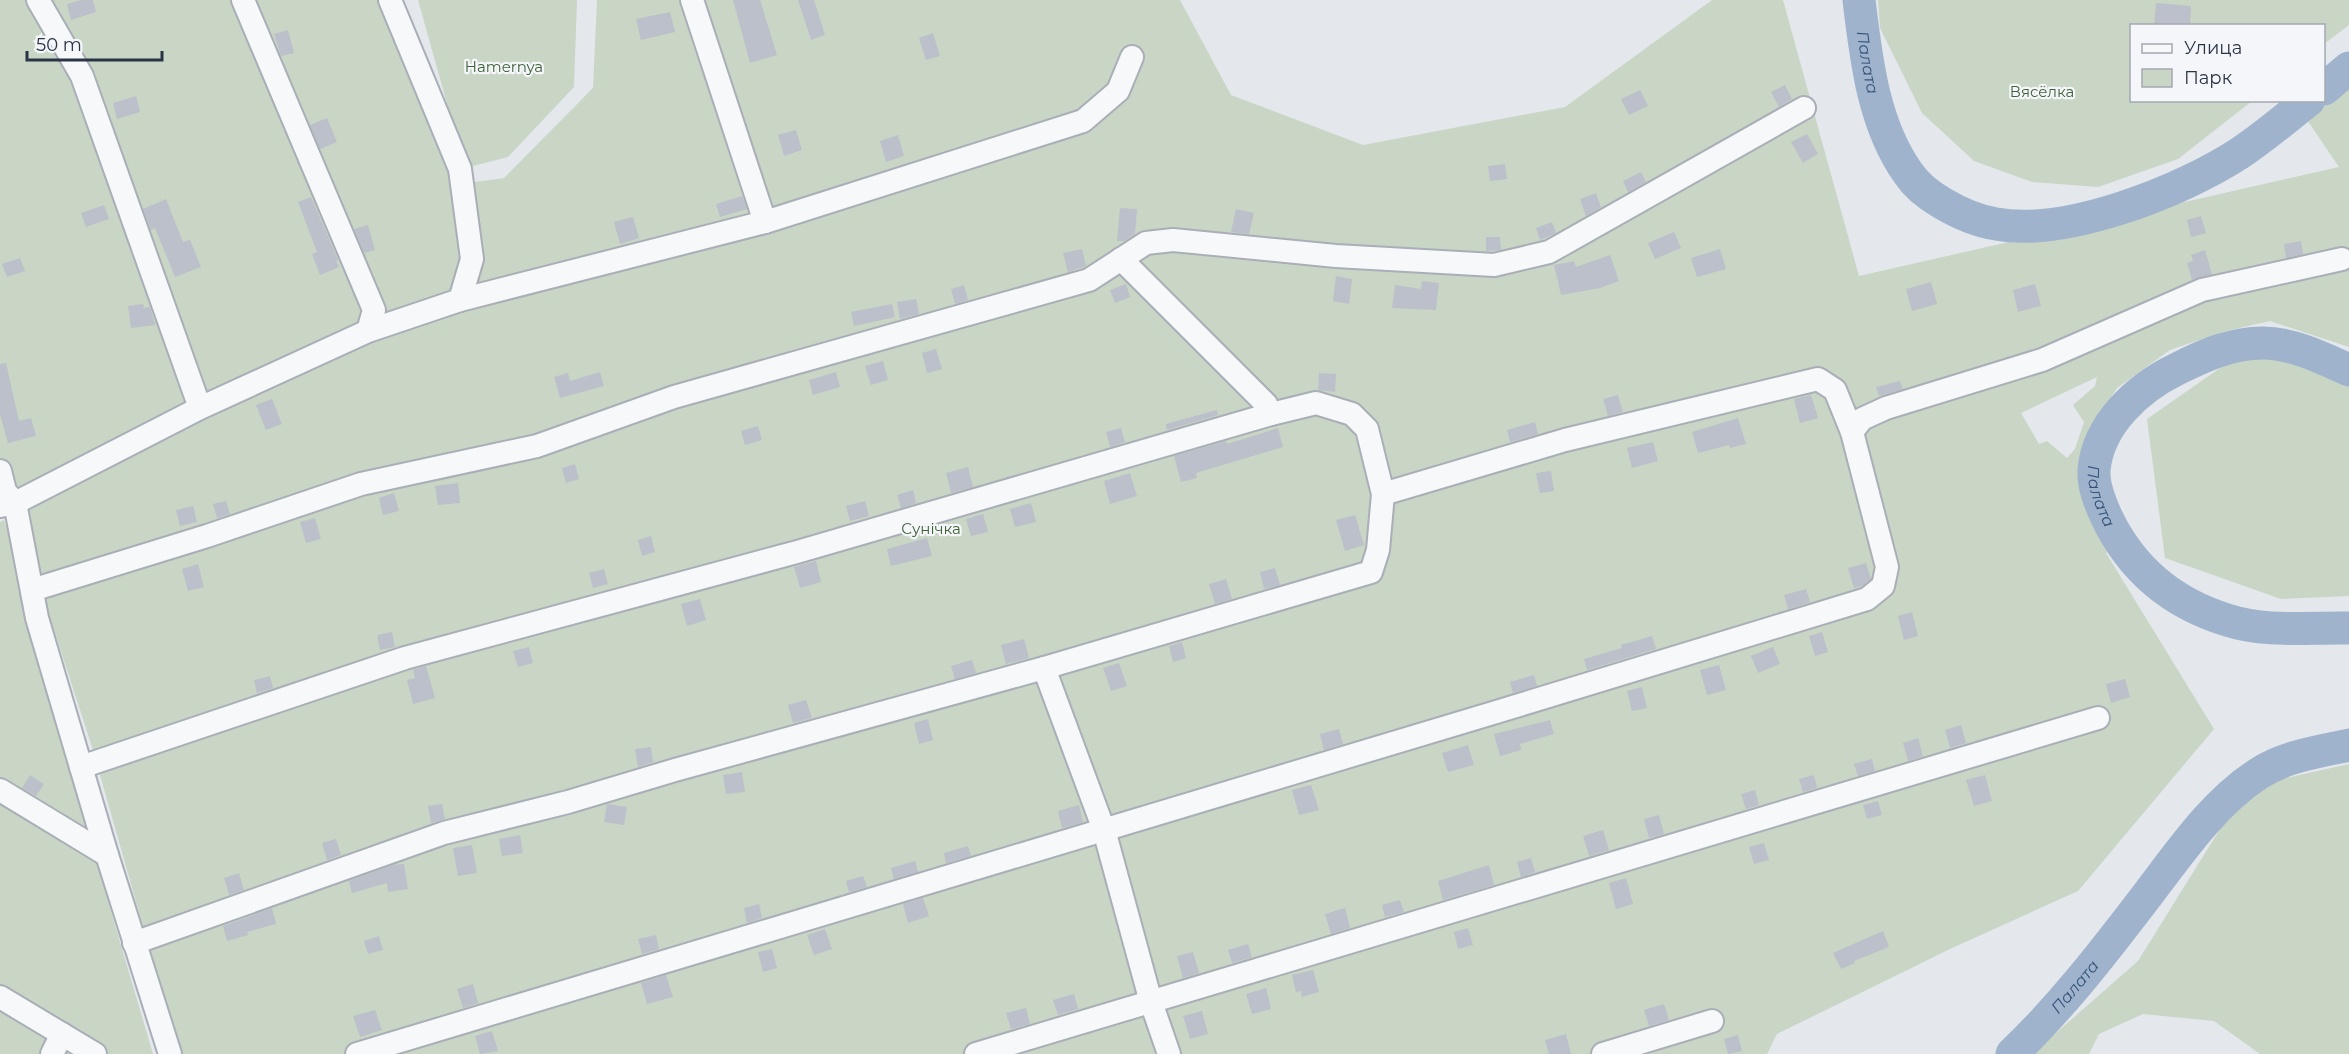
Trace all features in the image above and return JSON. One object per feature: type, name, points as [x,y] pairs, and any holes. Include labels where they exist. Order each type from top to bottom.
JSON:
[{"type":"street","points":[[38,0],[82,76],[200,408]]},
{"type":"street","points":[[243,0],[374,310],[369,331]]},
{"type":"street","points":[[390,0],[460,169],[472,259],[460,300]]},
{"type":"street","points":[[692,0],[765,222]]},
{"type":"street","points":[[8,505],[200,408],[369,331],[460,300],[765,222],[1083,121],[1118,92],[1132,57]]},
{"type":"street","points":[[32,590],[207,536],[361,484],[537,446],[674,397],[1089,280],[1146,243],[1173,240],[1336,256],[1494,264],[1550,252],[1804,108]]},
{"type":"street","points":[[1121,259],[1266,404],[1270,414]]},
{"type":"street","points":[[1852,432],[1862,419],[1886,408],[2042,360],[2202,290],[2342,259]]},
{"type":"street","points":[[357,1054],[1867,599],[1883,586],[1887,567],[1852,432],[1836,390],[1818,379],[1565,440],[1383,494]]},
{"type":"street","points":[[81,767],[405,658],[797,552],[1270,414],[1316,403],[1352,414],[1367,429],[1383,494],[1378,550],[1371,572],[1044,668],[675,770],[568,802],[444,832],[134,943]]},
{"type":"street","points":[[0,471],[32,590],[37,618],[107,855],[170,1054]]},
{"type":"street","points":[[1044,668],[1104,830],[1151,1002],[1169,1054]]},
{"type":"street","points":[[976,1054],[2098,718]]},
{"type":"street","points":[[0,790],[107,855]]},
{"type":"street","points":[[0,997],[57,1044],[95,1054]]},
{"type":"street","points":[[1603,1054],[1712,1021]]},
{"type":"green space","name":"Сунічка","points":[[0,0],[403,0],[454,185],[504,178],[593,88],[597,0],[1180,0],[1231,95],[1363,145],[1565,107],[1712,0],[1783,0],[1859,276],[2339,167],[2307,120],[2349,87],[2349,347],[2270,321],[2226,331],[2170,350],[2117,388],[2094,425],[2084,469],[2088,502],[2115,549],[2106,553],[2214,729],[2078,891],[1950,949],[1777,1034],[1767,1054],[179,1054],[93,750],[44,599],[21,490],[13,485],[0,491]],"holes":[[[2097,377],[2095,386],[2073,405],[2084,422],[2075,449],[2067,458],[2047,441],[2039,444],[2021,413]]]},
{"type":"green space","name":"Hamernya","points":[[418,0],[577,0],[574,87],[508,157],[465,168]]},
{"type":"green space","name":"Вясёлка","points":[[1878,0],[2349,0],[2349,25],[2325,43],[2325,24],[2130,24],[2130,102],[2251,102],[2178,159],[2098,187],[2032,182],[1974,161],[1922,113],[1880,28]]},
{"type":"green space","points":[[2253,345],[2349,382],[2349,596],[2281,599],[2165,558],[2147,419]]},
{"type":"green space","points":[[4,520],[85,823],[153,1054],[0,1054],[0,522]]},
{"type":"green space","points":[[2349,764],[2349,1054],[2260,1054],[2214,1021],[2143,1014],[2099,1034],[2089,1054],[2032,1054],[2138,961],[2246,787]]},
{"type":"building","points":[[93,0],[96,12],[71,20],[67,4]]},
{"type":"building","points":[[733,0],[760,0],[777,55],[750,63]]},
{"type":"building","points":[[798,0],[814,0],[825,35],[811,40]]},
{"type":"building","points":[[2156,3],[2191,6],[2190,24],[2154,24]]},
{"type":"building","points":[[670,12],[675,32],[641,40],[636,19]]},
{"type":"building","points":[[288,30],[294,53],[281,56],[274,34]]},
{"type":"building","points":[[933,33],[940,56],[926,60],[919,38]]},
{"type":"building","points":[[1785,85],[1792,99],[1779,107],[1771,92]]},
{"type":"building","points":[[1640,90],[1648,106],[1629,115],[1621,99]]},
{"type":"building","points":[[136,96],[140,112],[117,119],[113,103]]},
{"type":"building","points":[[327,118],[337,142],[320,149],[310,125]]},
{"type":"building","points":[[796,130],[802,150],[784,156],[778,135]]},
{"type":"building","points":[[1807,134],[1818,154],[1803,163],[1791,142]]},
{"type":"building","points":[[898,135],[904,156],[886,162],[880,141]]},
{"type":"building","points":[[1505,164],[1507,179],[1490,181],[1488,166]]},
{"type":"building","points":[[1641,172],[1646,182],[1628,192],[1623,181]]},
{"type":"building","points":[[1596,193],[1601,207],[1586,216],[1580,199]]},
{"type":"building","points":[[742,196],[747,209],[720,217],[716,204]]},
{"type":"building","points":[[311,197],[339,267],[320,275],[312,254],[317,252],[298,202]]},
{"type":"building","points":[[166,199],[183,242],[190,240],[201,267],[175,277],[155,228],[151,230],[143,209]]},
{"type":"building","points":[[104,205],[109,219],[86,227],[81,213]]},
{"type":"building","points":[[1120,208],[1137,209],[1135,234],[1124,241],[1117,241]]},
{"type":"building","points":[[1236,209],[1254,213],[1249,234],[1231,232]]},
{"type":"building","points":[[2201,216],[2206,233],[2191,237],[2187,220]]},
{"type":"building","points":[[633,217],[639,238],[620,244],[614,222]]},
{"type":"building","points":[[1552,222],[1556,233],[1540,240],[1536,228]]},
{"type":"building","points":[[368,225],[375,250],[364,253],[354,229]]},
{"type":"building","points":[[1674,232],[1681,248],[1655,259],[1648,243]]},
{"type":"building","points":[[1486,237],[1500,237],[1501,250],[1486,251]]},
{"type":"building","points":[[2301,241],[2303,254],[2286,258],[2284,244]]},
{"type":"building","points":[[1082,249],[1086,266],[1068,272],[1063,253]]},
{"type":"building","points":[[1720,249],[1726,269],[1697,277],[1691,258]]},
{"type":"building","points":[[2205,250],[2212,274],[2192,280],[2187,263],[2193,261],[2191,255]]},
{"type":"building","points":[[1610,255],[1619,281],[1600,288],[1561,295],[1554,265],[1574,261],[1576,267]]},
{"type":"building","points":[[20,258],[25,271],[7,277],[2,264]]},
{"type":"building","points":[[1336,276],[1352,279],[1349,304],[1333,301]]},
{"type":"building","points":[[1422,281],[1439,283],[1436,310],[1392,308],[1395,285],[1421,289]]},
{"type":"building","points":[[1931,282],[1937,304],[1912,311],[1906,289]]},
{"type":"building","points":[[1126,284],[1130,297],[1115,303],[1110,290]]},
{"type":"building","points":[[2035,284],[2041,306],[2018,312],[2013,290]]},
{"type":"building","points":[[964,285],[968,300],[955,304],[951,289]]},
{"type":"building","points":[[916,299],[919,314],[900,319],[897,302]]},
{"type":"building","points":[[143,304],[144,308],[150,307],[155,325],[131,328],[128,306]]},
{"type":"building","points":[[892,304],[895,317],[854,326],[851,312]]},
{"type":"building","points":[[936,349],[942,369],[927,373],[922,353]]},
{"type":"building","points":[[883,361],[888,380],[871,385],[865,366]]},
{"type":"building","points":[[6,363],[19,421],[31,418],[36,436],[8,443],[0,414],[0,364]]},
{"type":"building","points":[[600,372],[604,386],[560,398],[554,377],[568,373],[570,381]]},
{"type":"building","points":[[836,372],[840,387],[813,395],[809,380]]},
{"type":"building","points":[[1319,373],[1336,374],[1335,392],[1318,390]]},
{"type":"building","points":[[1900,381],[1903,389],[1879,396],[1876,387]]},
{"type":"building","points":[[1618,395],[1623,412],[1608,416],[1603,399]]},
{"type":"building","points":[[1811,395],[1818,418],[1800,423],[1794,399]]},
{"type":"building","points":[[272,399],[282,424],[266,430],[256,405]]},
{"type":"building","points":[[1217,410],[1218,415],[1167,430],[1166,424]]},
{"type":"building","points":[[1738,418],[1746,444],[1730,448],[1729,445],[1698,453],[1692,432]]},
{"type":"building","points":[[1535,422],[1538,434],[1510,442],[1507,430]]},
{"type":"building","points":[[758,426],[762,440],[745,445],[741,431]]},
{"type":"building","points":[[1121,428],[1125,442],[1110,447],[1106,432]]},
{"type":"building","points":[[1278,428],[1283,447],[1196,473],[1197,478],[1181,482],[1174,456],[1226,441],[1227,444]]},
{"type":"building","points":[[1653,442],[1658,461],[1632,468],[1627,448]]},
{"type":"building","points":[[575,464],[579,479],[566,483],[562,468]]},
{"type":"building","points":[[968,467],[973,487],[951,493],[946,473]]},
{"type":"building","points":[[1551,471],[1554,491],[1540,493],[1536,473]]},
{"type":"building","points":[[1130,473],[1137,496],[1110,504],[1104,481]]},
{"type":"building","points":[[458,483],[460,503],[438,505],[435,486]]},
{"type":"building","points":[[913,490],[916,503],[901,508],[897,495]]},
{"type":"building","points":[[394,493],[399,511],[383,515],[379,498]]},
{"type":"building","points":[[226,501],[230,514],[217,518],[213,504]]},
{"type":"building","points":[[865,501],[869,516],[850,521],[846,506]]},
{"type":"building","points":[[1031,503],[1036,522],[1015,527],[1010,509]]},
{"type":"building","points":[[193,506],[197,522],[180,526],[176,510]]},
{"type":"building","points":[[983,514],[988,532],[971,536],[966,519]]},
{"type":"building","points":[[1355,515],[1364,545],[1345,551],[1336,520]]},
{"type":"building","points":[[315,518],[321,539],[306,543],[300,522]]},
{"type":"building","points":[[651,536],[655,552],[642,556],[638,540]]},
{"type":"building","points":[[927,538],[932,556],[891,566],[887,549]]},
{"type":"building","points":[[816,561],[821,582],[800,588],[794,567]]},
{"type":"building","points":[[1866,563],[1871,579],[1862,586],[1854,588],[1848,568]]},
{"type":"building","points":[[198,564],[204,587],[188,591],[182,569]]},
{"type":"building","points":[[1275,568],[1280,585],[1264,589],[1260,572]]},
{"type":"building","points":[[604,569],[608,584],[593,588],[589,573]]},
{"type":"building","points":[[1226,579],[1232,599],[1215,604],[1209,584]]},
{"type":"building","points":[[1806,589],[1810,602],[1788,609],[1784,595]]},
{"type":"building","points":[[700,599],[706,620],[687,626],[681,604]]},
{"type":"building","points":[[1912,612],[1918,636],[1904,640],[1898,616]]},
{"type":"building","points":[[392,632],[395,647],[380,650],[377,635]]},
{"type":"building","points":[[1822,632],[1828,652],[1815,656],[1809,636]]},
{"type":"building","points":[[1652,636],[1656,649],[1587,670],[1584,659]]},
{"type":"building","points":[[1024,639],[1029,658],[1006,664],[1001,645]]},
{"type":"building","points":[[1182,642],[1186,658],[1173,662],[1169,646]]},
{"type":"building","points":[[529,647],[533,663],[518,667],[513,651]]},
{"type":"building","points":[[1773,647],[1780,664],[1758,673],[1751,656]]},
{"type":"building","points":[[972,660],[976,673],[955,679],[951,666]]},
{"type":"building","points":[[1119,663],[1127,686],[1111,691],[1103,668]]},
{"type":"building","points":[[1719,665],[1726,690],[1707,695],[1700,670]]},
{"type":"building","points":[[426,666],[435,698],[413,704],[407,680],[415,678],[413,670]]},
{"type":"building","points":[[1534,675],[1537,686],[1513,693],[1510,682]]},
{"type":"building","points":[[270,676],[273,688],[257,693],[254,680]]},
{"type":"building","points":[[2125,679],[2130,697],[2111,703],[2106,684]]},
{"type":"building","points":[[1642,687],[1647,708],[1632,711],[1627,691]]},
{"type":"building","points":[[806,700],[812,718],[793,723],[788,705]]},
{"type":"building","points":[[928,719],[933,740],[919,744],[914,723]]},
{"type":"building","points":[[1550,720],[1554,734],[1520,744],[1521,750],[1500,756],[1494,734]]},
{"type":"building","points":[[1961,725],[1966,743],[1950,748],[1945,730]]},
{"type":"building","points":[[1339,729],[1343,744],[1324,750],[1320,734]]},
{"type":"building","points":[[1918,738],[1923,756],[1908,761],[1903,743]]},
{"type":"building","points":[[1468,745],[1474,765],[1448,772],[1442,753]]},
{"type":"building","points":[[651,747],[653,762],[638,767],[635,749]]},
{"type":"building","points":[[1872,759],[1875,771],[1858,776],[1854,764]]},
{"type":"building","points":[[742,772],[745,792],[726,794],[723,775]]},
{"type":"building","points":[[30,775],[44,784],[36,796],[22,788]]},
{"type":"building","points":[[1814,775],[1817,788],[1803,792],[1799,779]]},
{"type":"building","points":[[1985,775],[1992,801],[1974,806],[1966,780]]},
{"type":"building","points":[[1311,785],[1319,810],[1299,815],[1292,790]]},
{"type":"building","points":[[1755,790],[1759,805],[1746,809],[1741,794]]},
{"type":"building","points":[[1878,801],[1882,815],[1867,819],[1863,805]]},
{"type":"building","points":[[442,804],[445,819],[431,823],[428,806]]},
{"type":"building","points":[[607,804],[627,807],[624,825],[604,822]]},
{"type":"building","points":[[1079,805],[1083,822],[1062,828],[1058,811]]},
{"type":"building","points":[[1659,815],[1664,834],[1649,838],[1644,819]]},
{"type":"building","points":[[1603,830],[1609,850],[1589,856],[1583,836]]},
{"type":"building","points":[[520,835],[523,853],[502,856],[499,839]]},
{"type":"building","points":[[336,839],[341,855],[327,860],[322,843]]},
{"type":"building","points":[[1764,843],[1769,860],[1754,864],[1749,847]]},
{"type":"building","points":[[472,845],[477,873],[458,876],[453,848]]},
{"type":"building","points":[[968,846],[971,856],[946,863],[944,853]]},
{"type":"building","points":[[1531,858],[1535,872],[1521,877],[1517,862]]},
{"type":"building","points":[[915,861],[918,872],[894,879],[891,868]]},
{"type":"building","points":[[404,864],[408,889],[388,892],[387,883],[352,893],[349,881],[393,865]]},
{"type":"building","points":[[1489,865],[1494,885],[1443,900],[1438,881]]},
{"type":"building","points":[[239,873],[244,890],[229,895],[224,878]]},
{"type":"building","points":[[863,876],[867,887],[849,892],[846,881]]},
{"type":"building","points":[[1626,878],[1633,904],[1616,909],[1609,883]]},
{"type":"building","points":[[923,898],[929,916],[908,923],[903,904]]},
{"type":"building","points":[[1400,900],[1404,912],[1385,917],[1382,905]]},
{"type":"building","points":[[759,904],[762,918],[747,923],[744,908]]},
{"type":"building","points":[[272,908],[276,924],[247,932],[248,935],[227,941],[223,926]]},
{"type":"building","points":[[1345,908],[1350,928],[1331,934],[1325,914]]},
{"type":"building","points":[[1468,928],[1473,945],[1458,949],[1454,932]]},
{"type":"building","points":[[825,929],[832,949],[814,955],[807,935]]},
{"type":"building","points":[[1883,931],[1889,947],[1854,961],[1855,963],[1841,969],[1833,953]]},
{"type":"building","points":[[656,935],[659,949],[642,954],[638,939]]},
{"type":"building","points":[[379,936],[383,950],[368,954],[364,941]]},
{"type":"building","points":[[1248,944],[1252,957],[1232,963],[1228,950]]},
{"type":"building","points":[[772,949],[777,968],[763,972],[758,952]]},
{"type":"building","points":[[1193,952],[1199,973],[1183,978],[1177,956]]},
{"type":"building","points":[[1313,970],[1319,992],[1302,997],[1301,991],[1296,992],[1292,975]]},
{"type":"building","points":[[666,975],[673,997],[647,1004],[641,983]]},
{"type":"building","points":[[473,984],[478,1003],[463,1008],[457,989]]},
{"type":"building","points":[[1266,988],[1271,1009],[1252,1014],[1246,994]]},
{"type":"building","points":[[1074,994],[1078,1009],[1058,1015],[1053,1000]]},
{"type":"building","points":[[1664,1004],[1669,1020],[1649,1026],[1644,1010]]},
{"type":"building","points":[[1026,1008],[1030,1024],[1011,1029],[1006,1013]]},
{"type":"building","points":[[375,1010],[382,1030],[360,1037],[353,1016]]},
{"type":"building","points":[[1202,1011],[1208,1034],[1190,1039],[1183,1016]]},
{"type":"building","points":[[492,1031],[498,1051],[480,1054],[475,1036]]},
{"type":"building","points":[[1566,1034],[1571,1054],[1549,1054],[1545,1040]]},
{"type":"building","points":[[1738,1035],[1742,1051],[1728,1054],[1724,1039]]},
{"type":"waterway","name":"Палата","points":[[1859,0],[1873,90],[1896,154],[1911,177],[1928,194],[1961,213],[1989,223],[2024,226],[2056,224],[2123,208],[2156,196],[2240,153],[2306,102]]},
{"type":"waterway","name":"Палата","points":[[2325,88],[2349,68]]},
{"type":"waterway","name":"Палата","points":[[2349,370],[2307,352],[2274,344],[2240,345],[2208,355],[2162,377],[2122,409],[2103,437],[2094,470],[2095,482],[2104,512],[2117,537],[2141,569],[2171,594],[2207,613],[2257,627],[2349,628]]},
{"type":"waterway","name":"Палата","points":[[2012,1054],[2082,979],[2183,848],[2211,815],[2241,786],[2279,763],[2302,755],[2349,745]]}]
